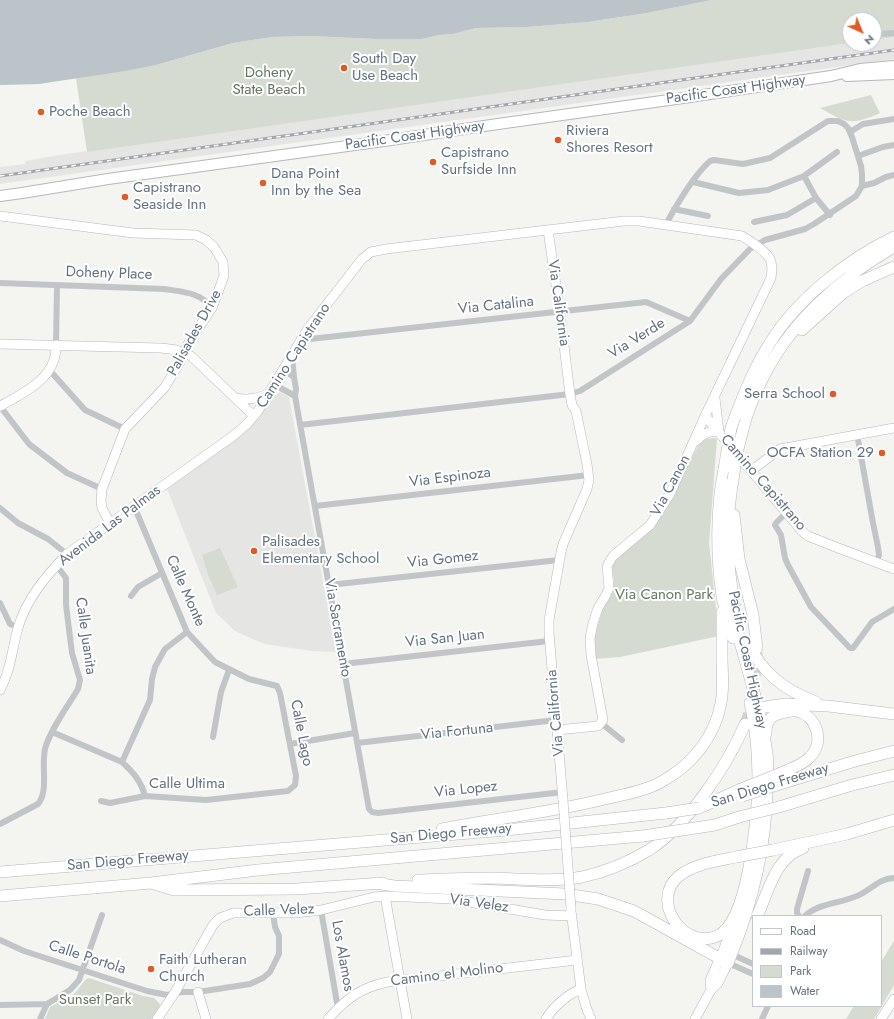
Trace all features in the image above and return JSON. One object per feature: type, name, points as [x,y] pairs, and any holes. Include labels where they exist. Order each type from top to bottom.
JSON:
[{"type":"highway","points":[[784,323],[827,275],[849,257],[894,229]]},
{"type":"highway","name":"Pacific Coast Highway","points":[[737,912],[749,865],[756,804],[757,768],[755,708],[722,595],[718,531],[720,488],[731,428],[751,376],[770,342],[784,323],[836,273],[861,255],[894,237]]},
{"type":"highway","name":"Pacific Coast Highway","points":[[725,957],[736,942],[750,903],[758,872],[766,816],[768,761],[740,640],[728,563],[727,544],[729,504],[737,453],[743,429],[759,385],[779,350],[817,303],[841,282],[874,258],[894,246]]},
{"type":"highway","points":[[779,350],[843,293],[862,281],[894,267]]},
{"type":"highway","points":[[733,480],[734,525],[739,559],[753,616],[757,648]]},
{"type":"highway","points":[[385,840],[492,819],[543,812],[593,802],[655,786],[673,776],[701,748],[714,725],[722,702],[722,595]]},
{"type":"highway","points":[[736,618],[755,657],[769,674],[788,689],[800,696],[828,706]]},
{"type":"highway","points":[[755,708],[785,704],[828,706],[894,714]]},
{"type":"highway","points":[[768,761],[766,726],[770,718],[778,713],[795,711],[811,719],[818,733],[818,744],[815,751],[811,757],[780,779]]},
{"type":"highway","points":[[151,883],[174,890],[297,889],[466,878],[546,879],[590,874],[628,861],[650,849],[675,828],[690,812],[727,759],[745,724]]},
{"type":"highway","name":"San Diego Freeway","points":[[0,872],[506,830],[666,813],[714,804],[741,792],[780,779],[894,751]]},
{"type":"highway","name":"San Diego Freeway","points":[[0,896],[151,883],[258,870],[643,836],[715,824],[852,785],[894,775]]},
{"type":"highway","points":[[699,808],[724,796],[741,792]]},
{"type":"highway","points":[[737,912],[722,933],[718,936],[709,939],[700,939],[691,936],[671,917],[668,905],[669,891],[675,879],[691,868],[736,857],[826,839],[894,820]]},
{"type":"highway","points":[[757,915],[778,868],[784,860],[794,851],[826,839]]},
{"type":"highway","points":[[376,883],[394,886],[565,894],[598,899],[634,911],[725,957]]},
{"type":"highway","points":[[736,942],[752,923]]},
{"type":"main road","name":"Pacific Coast Highway","points":[[0,196],[108,179],[675,100],[831,76],[860,69],[894,66]]},
{"type":"main road","name":"Pacific Coast Highway","points":[[831,76],[860,77],[894,74]]},
{"type":"main road","name":"Palisades Drive","points":[[0,216],[133,233],[196,235],[214,246],[223,262],[224,276],[212,308],[188,342],[180,362],[165,388],[125,429],[102,489],[102,508],[110,523]]},
{"type":"main road","name":"Camino Capistrano","points":[[0,344],[176,349],[191,356],[254,416],[307,330],[362,259],[371,252],[624,221],[639,221],[665,226],[742,236],[756,245]]},
{"type":"main road","name":"Via California","points":[[548,230],[568,376],[574,382],[573,393],[577,404],[576,411],[589,475],[587,489],[563,544],[559,560],[549,620],[549,641],[577,960],[581,989],[591,1019]]},
{"type":"main road","name":"Via Canon","points":[[601,723],[603,720],[591,655],[590,638],[598,608],[609,588],[607,566],[613,556],[650,525],[670,494],[714,396],[771,278],[772,268],[770,259],[756,245]]},
{"type":"main road","points":[[0,406],[37,385],[48,372],[56,351],[56,345]]},
{"type":"main road","points":[[235,398],[250,400],[258,398],[272,389]]},
{"type":"main road","points":[[692,445],[703,434],[719,432],[714,396]]},
{"type":"main road","points":[[243,428],[245,418],[244,407]]},
{"type":"main road","name":"Avenida Las Palmas","points":[[0,690],[6,679],[10,666],[18,627],[41,583],[56,565],[67,554],[233,436],[254,416]]},
{"type":"main road","name":"Camino Capistrano","points":[[705,416],[752,470],[786,513],[808,536],[894,569]]},
{"type":"main road","points":[[752,470],[780,449],[894,428]]},
{"type":"main road","name":"Via Fortuna","points":[[557,725],[598,726],[601,723]]},
{"type":"main road","points":[[385,896],[407,1019]]},
{"type":"main road","name":"Via Velez","points":[[385,896],[451,899],[545,915],[572,912]]},
{"type":"main road","name":"Calle Velez","points":[[174,994],[205,937],[220,918],[233,912],[295,913],[320,910],[374,897],[385,896]]},
{"type":"main road","name":"Pacific Coast Highway","points":[[725,957],[737,912]]},
{"type":"main road","points":[[695,1019],[711,990],[718,983],[725,957]]},
{"type":"main road","name":"Camino el Molino","points":[[328,1019],[349,998],[367,988],[400,980],[577,960]]},
{"type":"main road","points":[[546,1019],[555,1008],[574,992],[581,989]]},
{"type":"main road","points":[[198,992],[206,1019]]},
{"type":"main road","points":[[157,1019],[174,994]]},
{"type":"main road","points":[[881,1019],[894,999]]},
{"type":"street","points":[[882,34],[894,33]]},
{"type":"street","points":[[850,132],[863,124],[894,119]]},
{"type":"street","points":[[665,226],[674,209],[710,161],[714,160],[743,164],[770,158],[822,122],[833,120],[844,124],[850,132],[861,166],[862,186],[894,175]]},
{"type":"street","points":[[858,156],[882,147],[894,145]]},
{"type":"street","points":[[693,182],[738,192],[768,190],[804,176],[837,152]]},
{"type":"street","points":[[804,176],[816,198],[830,215]]},
{"type":"street","name":"Via Verde","points":[[300,425],[573,393],[597,380],[690,321],[721,278],[756,245],[765,240],[814,224],[851,200],[860,191],[862,186]]},
{"type":"street","points":[[754,222],[787,216],[816,198]]},
{"type":"street","points":[[674,209],[708,216]]},
{"type":"street","name":"Doheny Place","points":[[0,283],[164,289],[189,293],[202,298],[212,308]]},
{"type":"street","points":[[56,345],[57,286]]},
{"type":"street","name":"Via Catalina","points":[[301,340],[646,302],[690,321]]},
{"type":"street","name":"Via Sacramento","points":[[292,356],[292,368],[296,392],[295,396],[300,425],[355,733],[369,808],[372,812]]},
{"type":"street","points":[[283,370],[294,378]]},
{"type":"street","points":[[48,372],[53,374],[85,410],[125,429]]},
{"type":"street","points":[[272,389],[295,396]]},
{"type":"street","points":[[0,406],[29,444],[67,473],[102,489]]},
{"type":"street","points":[[857,434],[878,546],[879,555],[876,563]]},
{"type":"street","name":"Via Espinoza","points":[[315,506],[589,475]]},
{"type":"street","name":"Calle Monte","points":[[133,507],[137,513],[187,632],[215,662],[249,679],[277,686]]},
{"type":"street","points":[[0,508],[18,523],[48,539],[67,554]]},
{"type":"street","points":[[786,513],[776,522],[775,525],[782,536],[785,558],[791,572],[813,609],[850,648],[853,648],[872,622],[894,609]]},
{"type":"street","name":"Via Gomez","points":[[329,585],[559,560]]},
{"type":"street","name":"Calle Juanita","points":[[0,824],[38,804],[41,800],[44,791],[43,759],[45,747],[52,732],[78,688],[80,680],[72,653],[66,605],[66,578],[56,565]]},
{"type":"street","points":[[131,596],[138,587],[162,573]]},
{"type":"street","points":[[0,603],[10,624],[18,627]]},
{"type":"street","points":[[122,762],[150,700],[155,667],[165,649],[187,632]]},
{"type":"street","name":"Via San Juan","points":[[343,664],[549,641]]},
{"type":"street","points":[[213,737],[221,692],[229,670]]},
{"type":"street","name":"Calle Lago","points":[[277,686],[280,693],[296,776],[294,785]]},
{"type":"street","points":[[601,723],[622,740]]},
{"type":"street","name":"Via Fortuna","points":[[357,743],[557,725]]},
{"type":"street","points":[[52,732],[122,762],[139,780],[145,796]]},
{"type":"street","points":[[290,744],[355,733]]},
{"type":"street","name":"Calle Ultima","points":[[101,801],[110,803],[145,796],[206,800],[288,791],[294,785]]},
{"type":"street","name":"Via Lopez","points":[[372,812],[563,796]]},
{"type":"street","points":[[799,915],[797,909],[808,871]]},
{"type":"street","points":[[806,915],[818,907],[849,899],[862,894],[885,879],[894,878]]},
{"type":"street","name":"Los Alamos","points":[[320,910],[339,1007]]},
{"type":"street","name":"Calle Portola","points":[[0,940],[24,951],[147,991],[167,995],[182,992],[198,992],[250,984],[263,978],[270,972],[279,954],[280,945],[273,913]]},
{"type":"street","points":[[0,1005],[47,1004],[70,990],[79,980],[83,971],[102,915]]},
{"type":"street","points":[[725,957],[752,964]]},
{"type":"street","points":[[725,957],[752,973]]},
{"type":"street","points":[[40,1019],[47,1004]]},
{"type":"street","points":[[762,1019],[768,1007]]},
{"type":"shaded area","points":[[894,37],[894,59],[0,184],[0,167],[25,164],[26,161],[59,155],[842,44],[842,52],[882,52],[882,39]]},
{"type":"shaded area","name":"Palisades Elementary School","points":[[280,392],[289,397],[336,652],[312,651],[264,644],[235,631],[216,613],[167,489],[231,441],[268,399]]},
{"type":"green space","name":"Doheny State Beach","points":[[712,0],[894,0],[894,37],[882,39],[882,12],[842,12],[842,44],[87,152],[76,78],[156,65],[233,43],[272,37],[312,36],[375,39],[422,39],[439,35],[453,34],[476,28],[527,27],[588,22],[647,13]]},
{"type":"green space","points":[[871,95],[880,113],[862,120],[843,120],[820,108]]},
{"type":"green space","name":"Via Canon Park","points":[[717,439],[709,543],[719,636],[620,657],[593,659],[591,638],[597,628],[603,608],[613,591],[614,582],[612,567],[614,560],[647,530],[686,469],[701,440]]},
{"type":"green space","points":[[220,548],[238,587],[217,595],[208,575],[202,555]]},
{"type":"green space","points":[[894,941],[894,985],[882,1006],[882,960]]},
{"type":"green space","name":"Sunset Park","points":[[89,978],[143,996],[154,998],[160,1004],[159,1011],[151,1019],[45,1019],[50,1007],[74,994],[86,979]]},
{"type":"green space","points":[[853,1007],[881,1007],[874,1019],[846,1019]]},
{"type":"water","points":[[0,0],[712,0],[647,13],[588,22],[527,27],[476,28],[453,34],[439,35],[422,39],[375,39],[312,36],[272,37],[233,43],[156,65],[125,71],[39,84],[0,85]]},
{"type":"tunnel","points":[[745,724],[753,702],[757,652]]},
{"type":"railway","points":[[0,176],[894,50]]},
{"type":"place","name":"South Day Use Beach","points":[[344,68]]},
{"type":"place","name":"Poche Beach","points":[[41,112]]},
{"type":"place","name":"Riviera Shores Resort","points":[[558,140]]},
{"type":"place","name":"Capistrano Surfside Inn","points":[[433,162]]},
{"type":"place","name":"Dana Point Inn by the Sea","points":[[263,183]]},
{"type":"place","name":"Capistrano Seaside Inn","points":[[125,197]]},
{"type":"place","name":"Serra School","points":[[833,394]]},
{"type":"place","name":"OCFA Station 29","points":[[882,453]]},
{"type":"place","name":"Palisades Elementary School","points":[[254,551]]},
{"type":"place","name":"Faith Lutheran Church","points":[[151,969]]}]
